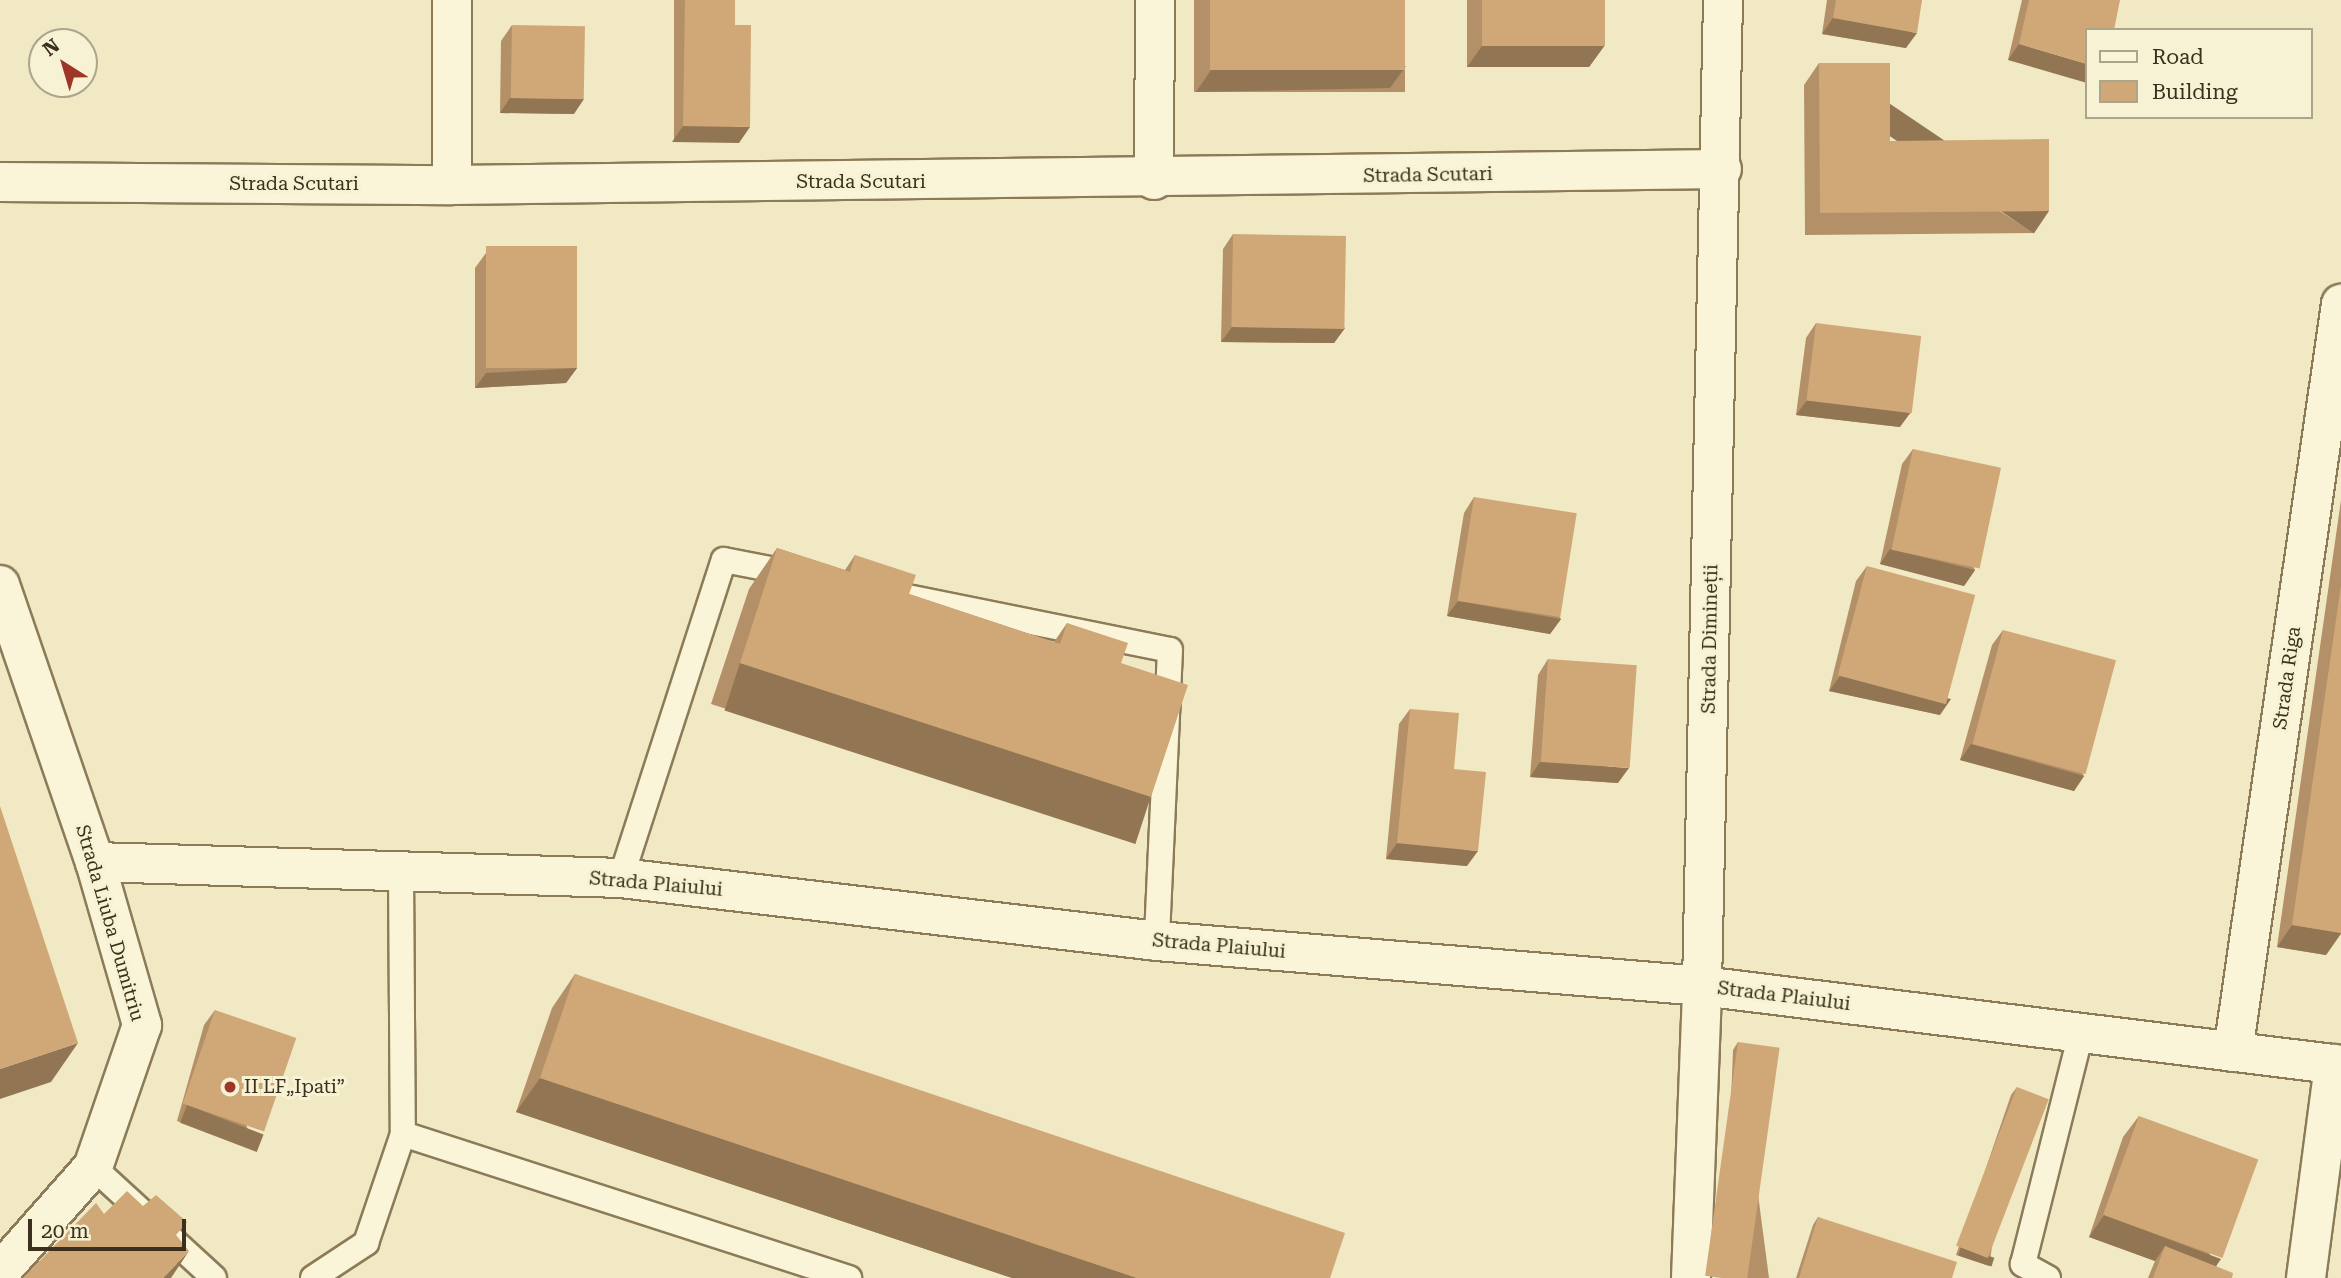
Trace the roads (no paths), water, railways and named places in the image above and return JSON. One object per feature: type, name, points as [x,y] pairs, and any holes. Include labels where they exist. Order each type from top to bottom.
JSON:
[{"type":"street","points":[[452,0],[452,185]]},
{"type":"street","points":[[1154,180],[1155,0]]},
{"type":"street","name":"Strada Dimineții","points":[[1691,1278],[1702,986],[1722,169],[1723,0]]},
{"type":"street","name":"Strada Scutari","points":[[0,181],[452,185],[1154,180],[1722,169]]},
{"type":"street","name":"Strada Riga","points":[[2233,1052],[2341,304]]},
{"type":"street","name":"Strada Liuba Dumitriu","points":[[0,585],[95,862],[142,1025],[93,1167],[0,1272]]},
{"type":"street","name":"Strada Plaiului","points":[[95,862],[621,878],[1157,941],[1702,986],[2338,1064]]},
{"type":"street","points":[[2305,1278],[2338,1064]]},
{"type":"lane","points":[[621,878],[724,559],[819,579]]},
{"type":"lane","points":[[873,590],[1170,650],[1157,941]]},
{"type":"lane","points":[[313,1278],[366,1243],[403,1133],[401,873]]},
{"type":"lane","points":[[2048,1278],[2023,1264],[2081,1033]]},
{"type":"lane","points":[[403,1133],[849,1278]]},
{"type":"lane","points":[[93,1167],[214,1278]]},
{"type":"place","name":"II LF„Ipati”","points":[[230,1087]]}]
